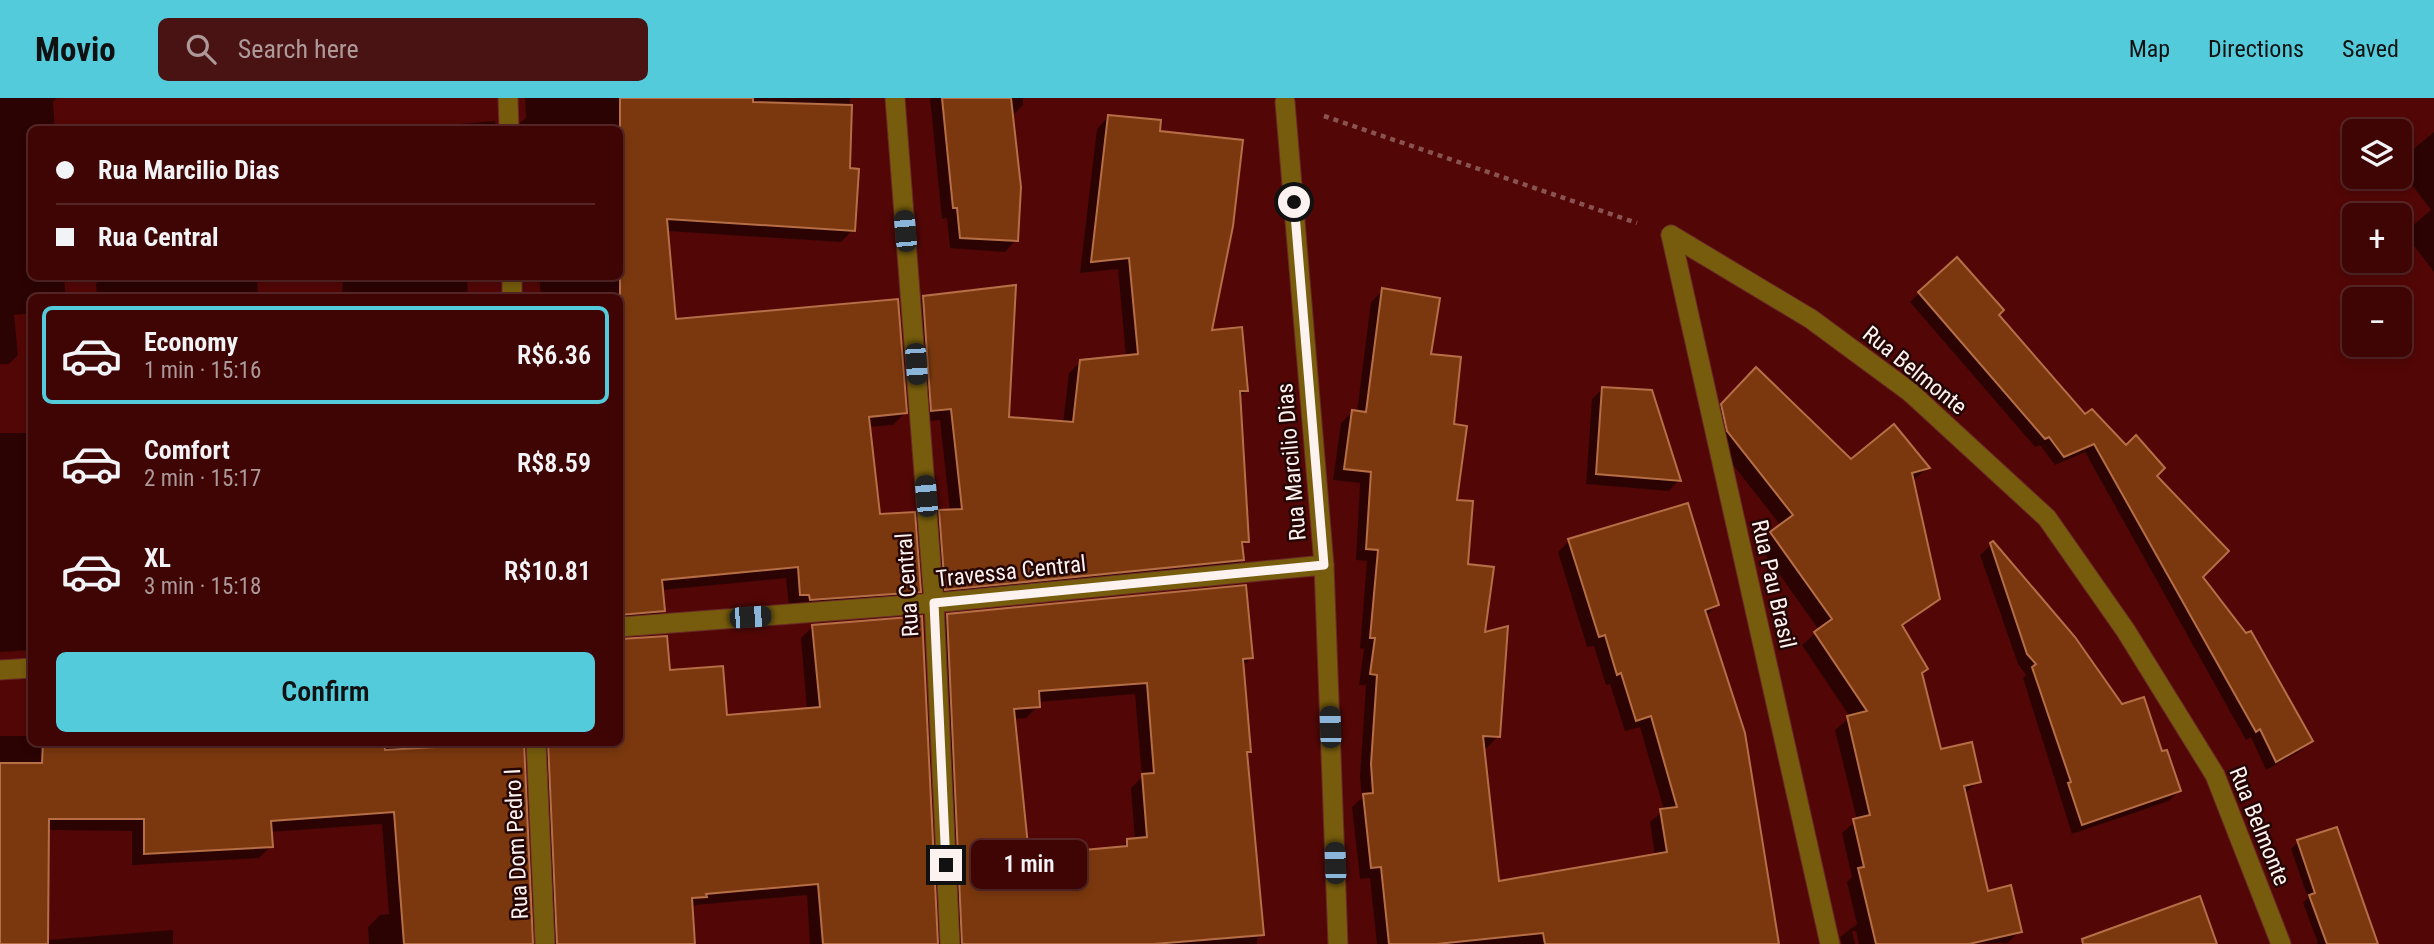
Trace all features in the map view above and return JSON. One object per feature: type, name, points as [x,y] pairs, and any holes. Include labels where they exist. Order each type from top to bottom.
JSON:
[{"type":"street","points":[[508,98],[509,126]]},
{"type":"street","name":"Rua Central","points":[[895,98],[934,603],[950,944]]},
{"type":"street","name":"Rua Marcilio Dias","points":[[1285,102],[1324,565],[1338,944]]},
{"type":"street","name":"Rua Pau Brasil","points":[[1671,235],[1830,944]]},
{"type":"street","name":"Rua Belmonte","points":[[1671,235],[1811,319],[1910,391],[2047,518],[2126,631],[2215,775],[2281,944]]},
{"type":"street","name":"Travessa Central","points":[[623,627],[934,603],[1324,565]]},
{"type":"street","points":[[0,670],[28,668]]},
{"type":"street","name":"Rua Dom Pedro I","points":[[536,746],[545,944]]},
{"type":"path","points":[[1285,102],[1671,235]]},
{"type":"building","points":[[620,98],[753,98],[753,102],[852,105],[850,168],[859,169],[855,231],[667,219],[676,319],[898,299],[907,413],[869,417],[880,514],[915,512],[921,592],[810,600],[809,595],[800,595],[798,567],[662,580],[665,611],[623,615],[623,294],[620,294],[620,280],[623,280],[623,126],[620,126]]},
{"type":"building","points":[[942,98],[1011,98],[1021,187],[1018,241],[960,238],[957,208],[953,208]]},
{"type":"building","points":[[1108,115],[1161,120],[1160,131],[1243,140],[1233,226],[1212,330],[1242,327],[1248,391],[1240,391],[1249,542],[1242,542],[1244,560],[945,590],[939,510],[962,509],[951,409],[931,411],[923,296],[1016,285],[1009,417],[1073,422],[1080,360],[1138,354],[1129,258],[1091,262]]},
{"type":"building","points":[[1957,257],[2004,310],[1999,315],[2085,414],[2092,409],[2126,445],[2136,435],[2165,468],[2157,476],[2229,551],[2203,577],[2246,633],[2251,631],[2313,741],[2276,762],[2260,729],[2256,732],[2094,444],[2064,457],[2049,437],[2045,439],[1918,292]]},
{"type":"building","points":[[1382,288],[1440,298],[1431,354],[1461,357],[1454,424],[1467,426],[1457,500],[1473,501],[1468,564],[1494,567],[1485,632],[1508,626],[1500,737],[1483,736],[1499,881],[1667,852],[1660,809],[1677,807],[1651,716],[1636,721],[1621,673],[1617,675],[1605,635],[1599,637],[1568,539],[1688,503],[1719,605],[1705,610],[1745,733],[1779,944],[1545,944],[1543,933],[1437,944],[1389,944],[1381,867],[1371,868],[1363,794],[1373,793],[1371,764],[1377,675],[1370,674],[1375,638],[1370,638],[1378,550],[1366,549],[1371,472],[1344,469],[1352,410],[1366,412]]},
{"type":"building","points":[[1756,367],[1851,459],[1894,424],[1930,468],[1912,473],[1940,599],[1902,625],[1928,669],[1922,673],[1941,749],[1972,742],[1981,782],[1964,786],[1988,891],[2011,885],[2022,932],[1969,944],[1876,944],[1858,868],[1864,867],[1853,819],[1870,815],[1847,716],[1867,711],[1814,632],[1832,619],[1770,532],[1793,515],[1727,431],[1721,404]]},
{"type":"building","points":[[1602,387],[1652,390],[1681,481],[1596,474]]},
{"type":"building","points":[[1993,541],[2075,637],[2122,704],[2144,697],[2162,751],[2167,750],[2181,791],[2082,825],[2068,783],[2071,782],[2032,667],[2036,664],[2027,654],[1990,543]]},
{"type":"building","points":[[1246,585],[1253,658],[1243,659],[1251,752],[1247,752],[1264,935],[1154,944],[962,944],[947,614]],"holes":[[[1147,683],[1154,773],[1142,774],[1147,837],[1127,839],[1127,846],[1029,855],[1014,709],[1040,707],[1039,691]]]},
{"type":"building","points":[[922,616],[938,944],[823,944],[818,884],[706,894],[707,897],[692,898],[695,944],[557,944],[548,746],[623,746],[623,639],[667,636],[670,670],[723,666],[727,715],[820,707],[812,625]]},
{"type":"building","points":[[43,746],[384,746],[385,750],[524,746],[533,944],[404,944],[394,812],[271,821],[273,847],[144,854],[144,819],[49,819],[48,944],[0,944],[0,763],[42,763]]},
{"type":"building","points":[[2337,827],[2378,944],[2327,944],[2309,895],[2315,893],[2297,840]]},
{"type":"building","points":[[2200,896],[2217,944],[2083,944],[2082,939]]},
{"type":"route","points":[[946,865],[934,603],[1324,565],[1294,202]]}]
